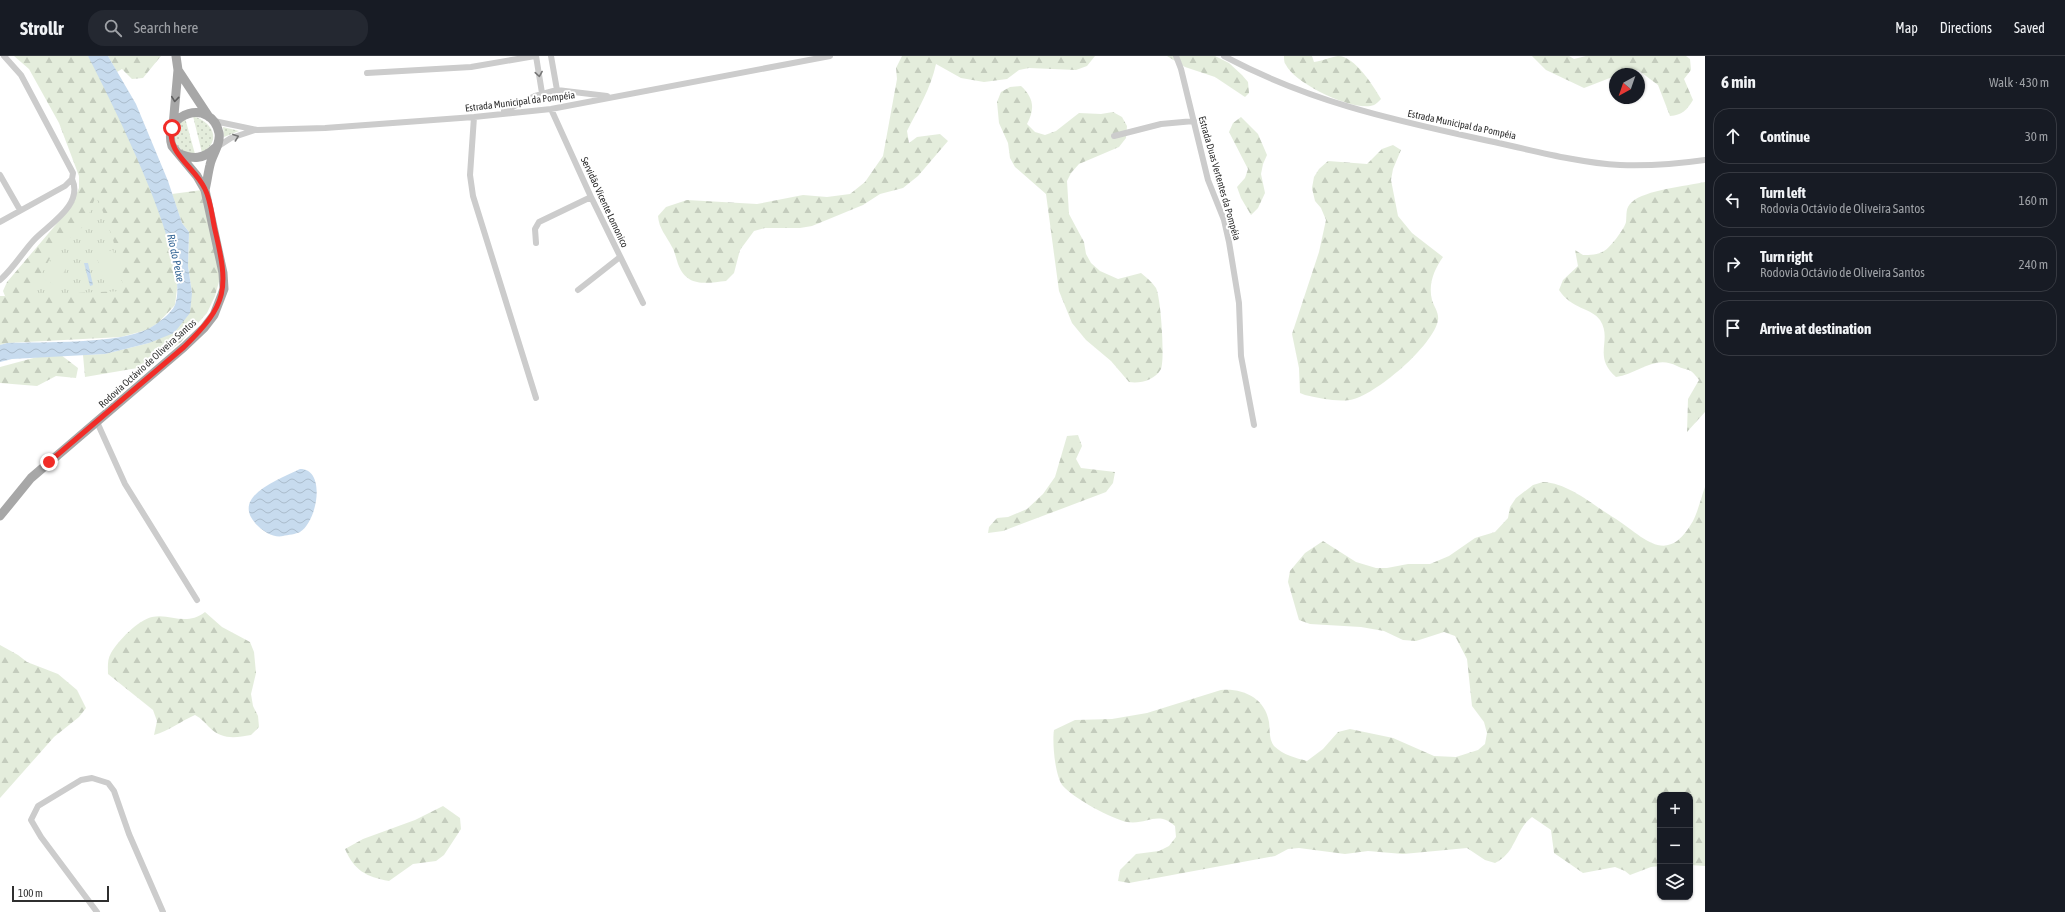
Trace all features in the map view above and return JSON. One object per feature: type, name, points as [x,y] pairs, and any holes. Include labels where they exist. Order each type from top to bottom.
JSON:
[{"type":"main road","points":[[176,56],[178,70],[170,141],[178,153],[192,158],[202,158],[208,156],[216,148],[219,133],[178,70]]},
{"type":"main road","points":[[172,128],[182,115],[190,112],[201,113],[211,119]]},
{"type":"main road","name":"Rodovia Octávio de Oliveira Santos","points":[[206,190],[210,164],[216,148]]},
{"type":"main road","name":"Rodovia Octávio de Oliveira Santos","points":[[0,516],[31,478],[184,347],[204,328],[220,302],[224,289],[221,255],[206,190],[197,176],[178,153]]},
{"type":"street","points":[[0,280],[38,236],[55,222],[65,211],[75,188],[72,179],[72,169],[21,75],[4,56]]},
{"type":"street","points":[[367,73],[471,67],[536,56],[542,93]]},
{"type":"street","points":[[551,56],[557,90]]},
{"type":"street","name":"Estrada Municipal da Pompéia","points":[[211,119],[232,126],[257,130],[326,128],[474,117],[499,113],[552,109],[830,56]]},
{"type":"street","name":"Estrada Duas Vertentes da Pompéia","points":[[1176,56],[1181,68],[1208,180],[1224,220],[1229,242],[1239,303],[1241,356],[1254,425]]},
{"type":"street","name":"Estrada Municipal da Pompéia","points":[[1224,56],[1300,92],[1330,102],[1366,113],[1461,135],[1575,158],[1619,165],[1652,165],[1705,160]]},
{"type":"street","points":[[499,113],[542,93],[557,90],[613,97]]},
{"type":"street","name":"Servidão Vicente Lomonico","points":[[552,109],[591,197],[643,303]]},
{"type":"street","points":[[474,117],[470,175],[473,196],[536,398]]},
{"type":"street","points":[[1114,136],[1161,124],[1194,121]]},
{"type":"street","name":"Estrada Municipal da Pompéia","points":[[216,148],[230,138],[257,130]]},
{"type":"street","points":[[0,175],[20,210]]},
{"type":"street","points":[[0,222],[65,186],[72,179]]},
{"type":"street","points":[[536,243],[535,229],[539,222],[591,197]]},
{"type":"street","points":[[578,290],[620,257]]},
{"type":"street","points":[[97,422],[125,484],[198,600]]},
{"type":"street","points":[[97,912],[41,837],[31,820],[33,813],[38,806],[81,780],[92,778],[108,783],[114,791],[129,834],[163,912]]},
{"type":"green space","points":[[14,56],[88,56],[94,64],[154,189],[167,231],[178,280],[175,305],[158,323],[147,330],[121,337],[7,343],[0,345],[0,296],[5,296],[3,291],[7,282],[71,207],[79,188],[79,176],[59,123],[29,69]]},
{"type":"green space","points":[[108,56],[161,56],[143,78],[132,79],[122,69],[117,72]]},
{"type":"green space","points":[[902,56],[1095,56],[1087,66],[1076,70],[1029,68],[1019,70],[1007,79],[984,82],[961,78],[936,64],[928,90],[907,131],[909,143],[917,137],[940,134],[948,141],[918,176],[903,188],[880,194],[863,205],[812,226],[800,228],[765,228],[754,231],[740,250],[734,273],[726,281],[705,283],[692,280],[687,277],[682,272],[673,249],[660,225],[658,216],[666,207],[687,200],[757,204],[803,195],[827,197],[850,194],[865,182],[883,156],[897,79],[896,68]]},
{"type":"green space","points":[[1167,56],[1215,56],[1229,63],[1242,75],[1248,82],[1249,93],[1245,97],[1215,77],[1185,67]]},
{"type":"green space","points":[[1284,56],[1312,56],[1314,62],[1338,56],[1344,57],[1357,66],[1374,87],[1381,99],[1374,105],[1365,106],[1353,105],[1326,95],[1312,88],[1291,72],[1284,61]]},
{"type":"green space","points":[[1532,56],[1569,56],[1574,59],[1586,56],[1686,56],[1690,59],[1691,70],[1684,79],[1693,100],[1689,107],[1684,111],[1670,116],[1658,85],[1645,75],[1645,68],[1609,68],[1609,78],[1584,88],[1546,70]]},
{"type":"green space","points":[[1021,86],[1031,99],[1032,109],[1030,119],[1027,124],[1035,132],[1045,135],[1056,131],[1079,113],[1101,114],[1113,112],[1122,117],[1127,126],[1126,138],[1119,147],[1079,164],[1071,173],[1067,181],[1069,214],[1084,242],[1086,254],[1091,263],[1100,271],[1118,279],[1141,273],[1156,288],[1161,315],[1163,354],[1161,369],[1155,376],[1147,380],[1142,382],[1129,382],[1111,361],[1086,340],[1072,323],[1059,291],[1046,194],[1015,167],[1010,158],[1008,143],[999,123],[997,102],[1001,92],[1010,87]]},
{"type":"green space","points":[[193,116],[205,122],[210,127],[212,132],[212,143],[202,153]]},
{"type":"green space","points":[[1241,117],[1258,134],[1267,155],[1261,174],[1265,193],[1258,208],[1251,215],[1241,198],[1237,187],[1245,178],[1248,169],[1229,132],[1233,123]]},
{"type":"green space","points":[[185,118],[195,154],[185,152],[175,142],[174,133],[176,128]]},
{"type":"green space","points":[[223,127],[239,131],[224,137]]},
{"type":"green space","points":[[1393,145],[1401,150],[1393,169],[1391,180],[1398,216],[1412,233],[1443,257],[1437,267],[1431,283],[1432,300],[1437,312],[1438,320],[1434,330],[1415,355],[1388,380],[1374,389],[1350,400],[1328,399],[1305,395],[1300,393],[1299,368],[1292,334],[1319,252],[1326,220],[1321,208],[1315,201],[1312,188],[1314,177],[1319,169],[1328,161],[1367,164],[1382,149]]},
{"type":"green space","points":[[1705,182],[1705,412],[1687,432],[1688,399],[1699,380],[1696,376],[1689,370],[1669,363],[1661,362],[1654,363],[1616,377],[1605,362],[1605,334],[1600,320],[1592,313],[1569,301],[1559,290],[1563,280],[1578,266],[1575,250],[1583,255],[1588,255],[1599,253],[1607,249],[1623,229],[1626,222],[1627,209],[1632,202],[1646,194],[1656,191]]},
{"type":"green space","points":[[202,190],[220,278],[215,296],[207,313],[181,342],[149,366],[85,377],[83,355],[105,354],[149,343],[192,293],[188,266],[189,232],[182,223],[172,194]]},
{"type":"green space","points":[[96,195],[114,242],[120,266],[123,291],[30,295],[54,251],[85,225]]},
{"type":"green space","points":[[113,250],[121,282],[106,286],[96,255]]},
{"type":"green space","points":[[54,254],[69,263],[56,286],[42,278]]},
{"type":"green space","points":[[52,353],[61,355],[78,368],[76,378],[56,376],[37,386],[0,383],[0,367]]},
{"type":"green space","points":[[1078,435],[1082,446],[1076,459],[1081,468],[1115,472],[1113,483],[1106,492],[1003,531],[988,533],[989,527],[997,518],[1008,517],[1027,509],[1043,494],[1055,477],[1067,436]]},
{"type":"green space","points":[[1543,482],[1562,486],[1581,496],[1646,540],[1665,546],[1674,543],[1683,535],[1693,521],[1705,487],[1705,866],[1693,865],[1693,792],[1657,792],[1657,866],[1630,875],[1615,867],[1583,873],[1554,853],[1551,830],[1532,817],[1522,829],[1508,853],[1495,863],[1485,860],[1467,848],[1403,854],[1368,851],[1345,854],[1299,848],[1288,849],[1275,856],[1129,883],[1118,881],[1120,870],[1136,854],[1159,851],[1169,846],[1176,837],[1175,826],[1169,821],[1157,818],[1141,822],[1127,822],[1120,820],[1093,807],[1075,796],[1063,786],[1060,782],[1056,767],[1053,735],[1054,730],[1075,720],[1112,719],[1147,713],[1221,690],[1229,690],[1245,693],[1258,701],[1267,714],[1272,744],[1285,754],[1307,761],[1323,749],[1338,732],[1350,729],[1393,738],[1434,756],[1456,757],[1478,750],[1485,744],[1487,733],[1484,722],[1472,706],[1467,659],[1455,636],[1444,632],[1416,641],[1403,640],[1384,631],[1361,627],[1310,624],[1299,620],[1288,582],[1290,571],[1305,553],[1323,541],[1356,562],[1376,568],[1387,568],[1408,564],[1430,564],[1449,556],[1475,538],[1495,532],[1508,518],[1510,507],[1516,498],[1533,485]]},
{"type":"green space","points":[[205,612],[222,627],[250,642],[254,652],[256,673],[251,694],[253,706],[258,716],[259,727],[251,735],[229,737],[214,731],[195,715],[165,731],[154,735],[157,721],[153,710],[108,674],[110,656],[114,648],[123,637],[147,619],[159,616],[178,619],[191,619]]},
{"type":"green space","points":[[0,645],[27,662],[58,674],[77,690],[86,708],[79,717],[54,737],[0,798]]},
{"type":"green space","points":[[443,806],[460,818],[461,829],[444,855],[436,861],[413,864],[389,881],[367,875],[352,862],[345,849],[363,839],[415,820]]},
{"type":"water","name":"Rio do Peixe","points":[[88,56],[108,56],[136,104],[168,181],[182,223],[189,232],[188,266],[192,293],[190,313],[174,333],[149,343],[105,354],[12,359],[0,362],[0,345],[7,343],[100,340],[135,334],[148,329],[159,322],[175,305],[177,283],[172,253],[161,218],[130,143]]},
{"type":"water","points":[[84,263],[88,263],[93,285],[90,286]]},
{"type":"water","points":[[300,469],[308,471],[314,477],[316,497],[315,508],[311,518],[306,526],[298,533],[280,536],[269,534],[258,526],[250,516],[249,506],[252,498],[269,484]]},
{"type":"route","points":[[49,462],[184,347],[204,328],[214,315],[220,302],[224,289],[221,255],[206,190],[197,176],[172,146],[170,135],[172,128]]}]
